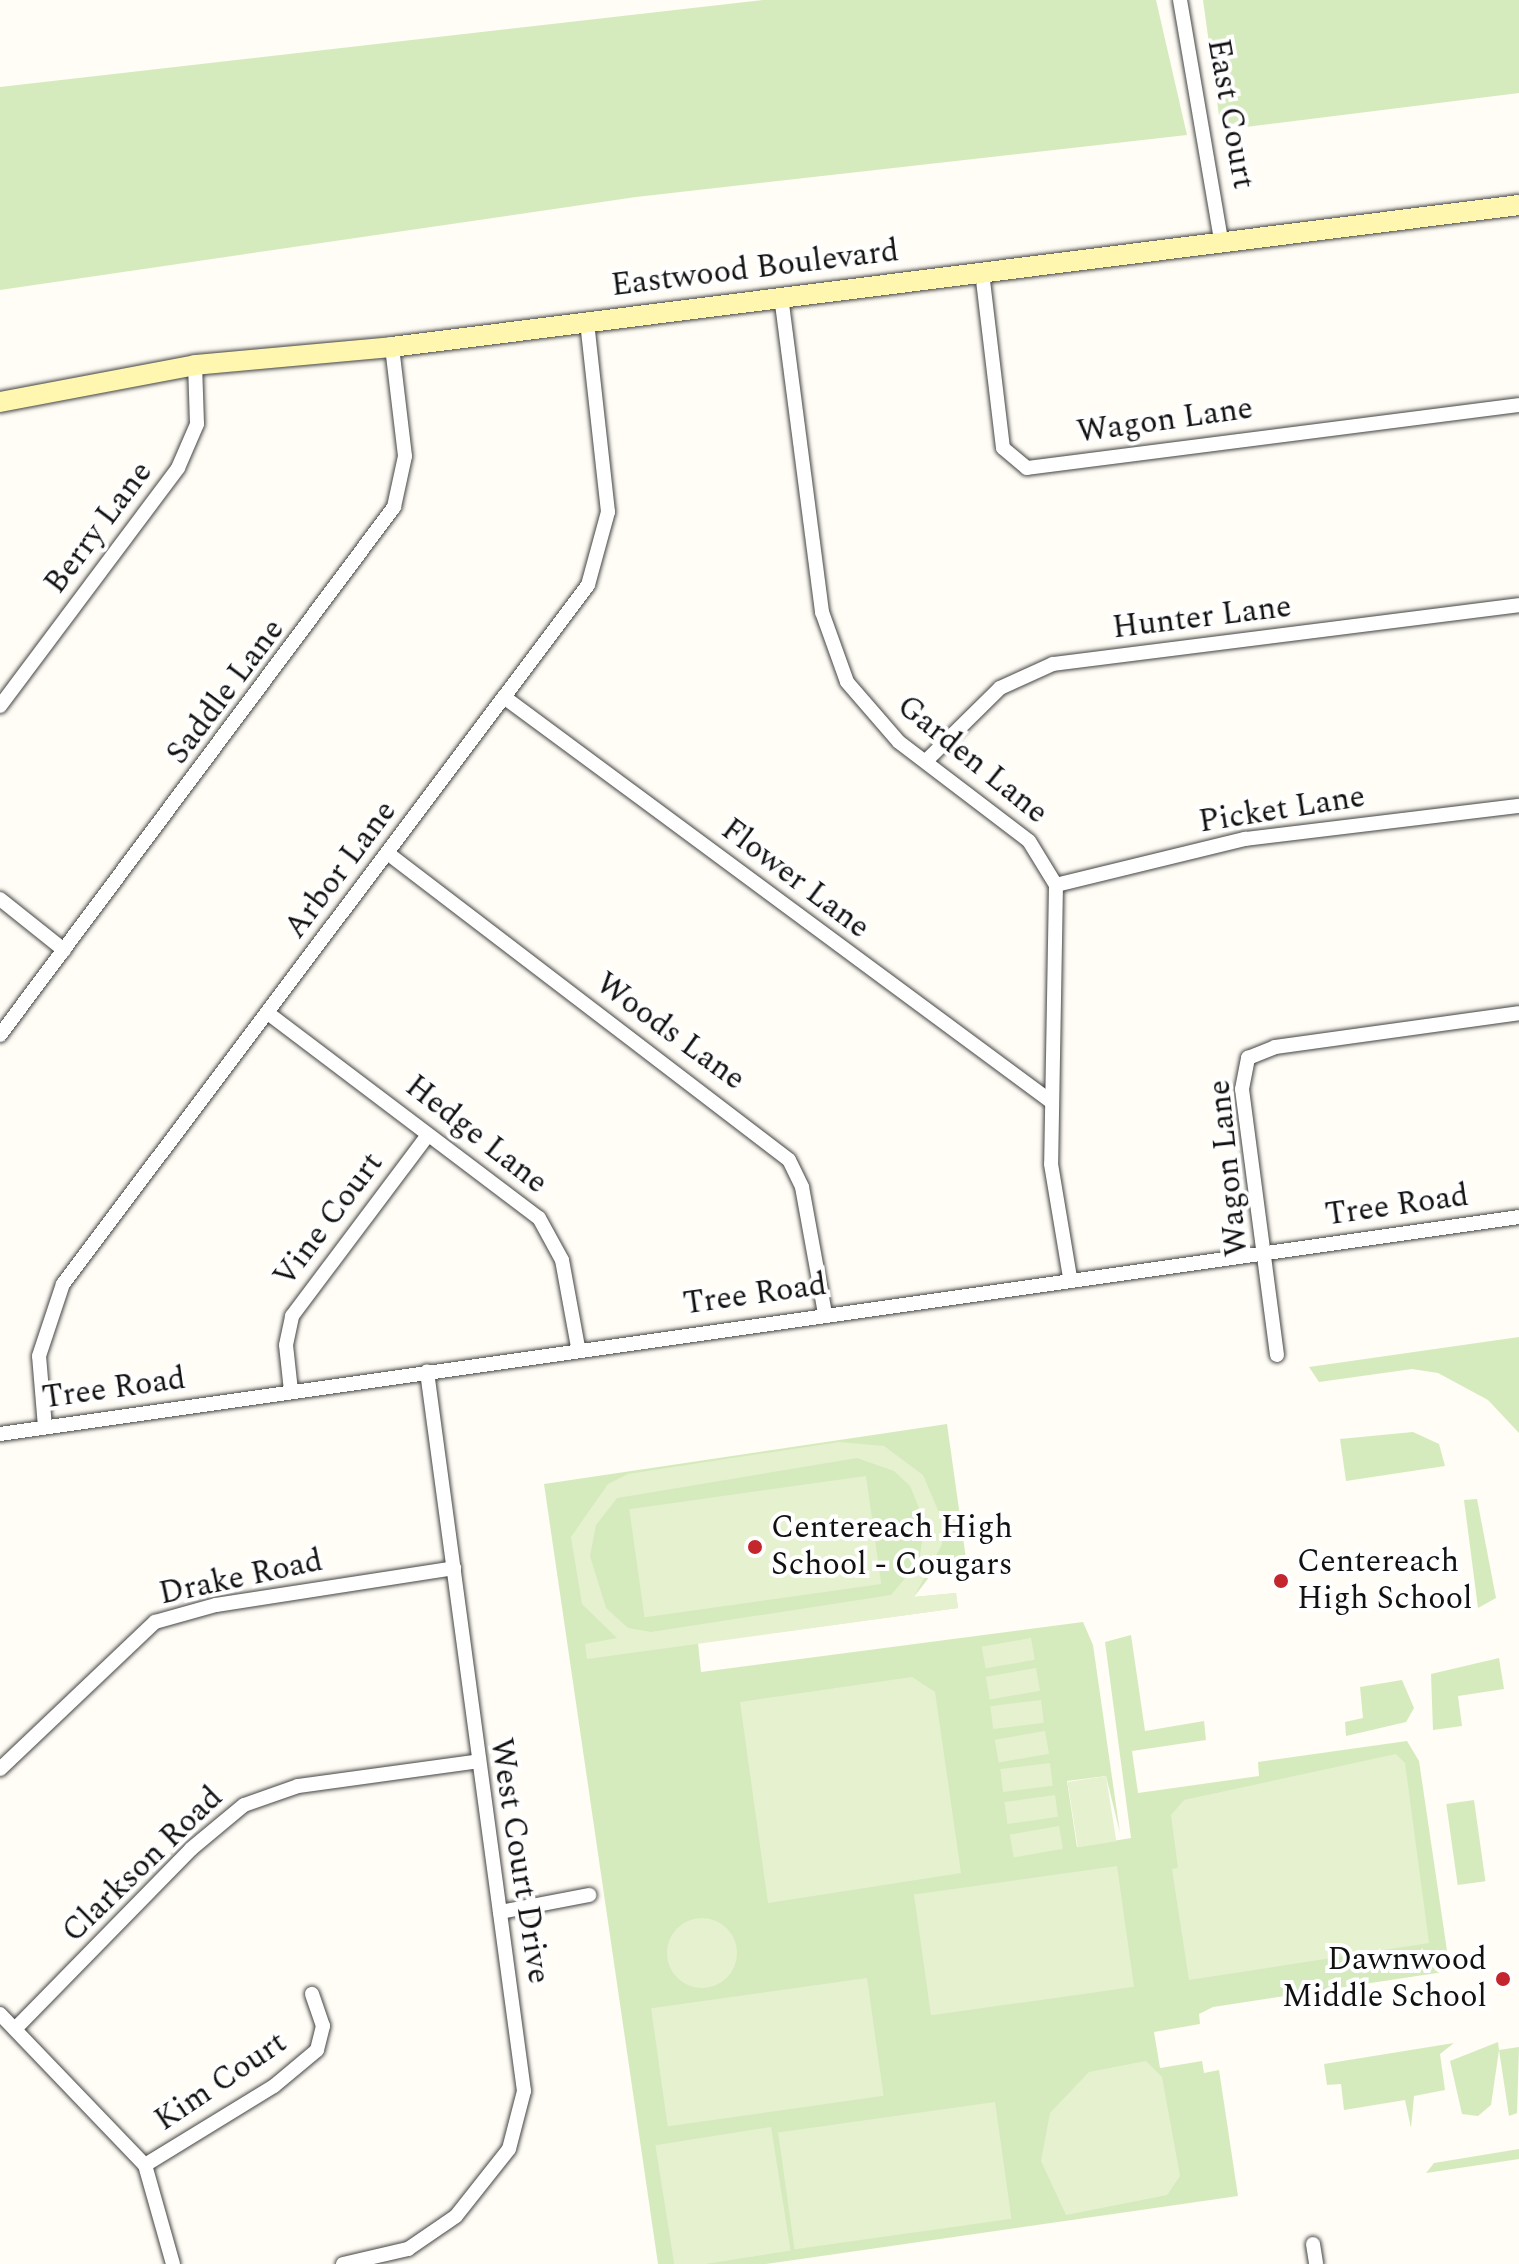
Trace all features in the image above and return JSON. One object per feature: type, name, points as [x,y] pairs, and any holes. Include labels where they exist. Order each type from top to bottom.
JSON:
[{"type":"street","name":"East Court","points":[[1180,0],[1221,239]]},
{"type":"street","name":"Eastwood Boulevard","points":[[0,402],[195,365],[392,347],[1221,239],[1519,205]]},
{"type":"street","name":"Wagon Lane","points":[[982,272],[1003,448],[1027,468],[1519,405]]},
{"type":"street","name":"Garden Lane","points":[[781,296],[832,649],[878,723],[1029,841],[1056,885]]},
{"type":"street","name":"Arbor Lane","points":[[45,1427],[39,1356],[53,1301],[508,700],[588,585],[605,537],[587,321]]},
{"type":"street","name":"Saddle Lane","points":[[0,1035],[394,507],[405,456],[392,347]]},
{"type":"street","name":"Berry Lane","points":[[0,706],[178,468],[197,424],[195,365]]},
{"type":"street","name":"Hunter Lane","points":[[926,761],[1000,688],[1053,664],[1519,605]]},
{"type":"street","name":"Flower Lane","points":[[508,700],[1049,1100]]},
{"type":"street","name":"Picket Lane","points":[[1056,885],[1245,839],[1519,806]]},
{"type":"street","name":"Woods Lane","points":[[390,855],[789,1160],[802,1187],[825,1314]]},
{"type":"street","points":[[1056,885],[1049,1100],[1070,1277]]},
{"type":"street","points":[[0,899],[64,950]]},
{"type":"street","name":"Wagon Lane","points":[[1277,1355],[1266,1253],[1242,1089],[1248,1058],[1275,1047],[1519,1013]]},
{"type":"street","name":"Hedge Lane","points":[[269,1014],[547,1229],[569,1280],[578,1347]]},
{"type":"street","name":"Vine Court","points":[[291,1391],[286,1345],[292,1316],[427,1136]]},
{"type":"street","name":"Tree Road","points":[[0,1434],[578,1347],[1519,1217]]},
{"type":"street","name":"West Court Drive","points":[[343,2264],[426,2239],[480,2190],[509,2149],[523,2071],[474,1762],[454,1568],[427,1372]]},
{"type":"street","name":"Drake Road","points":[[0,1769],[155,1622],[216,1605],[454,1568]]},
{"type":"street","name":"Clarkson Road","points":[[15,2029],[191,1849],[244,1805],[298,1786],[474,1762]]},
{"type":"street","points":[[500,1912],[589,1895]]},
{"type":"street","name":"Kim Court","points":[[145,2165],[274,2086],[317,2050],[323,2026],[312,1994]]},
{"type":"street","points":[[0,2014],[145,2165],[173,2264]]},
{"type":"street","points":[[1313,2244],[1316,2264]]},
{"type":"green space","points":[[763,0],[1156,0],[1187,135],[636,197],[0,290],[0,87]]},
{"type":"green space","points":[[1203,0],[1519,0],[1519,93],[1221,130]]},
{"type":"green space","points":[[1519,1337],[1519,1433],[1488,1400],[1438,1373],[1412,1369],[1319,1382],[1309,1367]]},
{"type":"green space","points":[[947,1424],[967,1566],[933,1572],[914,1597],[956,1593],[958,1608],[698,1643],[701,1672],[1083,1622],[1093,1645],[1120,1833],[1106,1776],[1067,1781],[1077,1847],[1131,1838],[1105,1642],[1131,1635],[1145,1731],[1204,1721],[1206,1740],[1132,1751],[1138,1793],[1259,1776],[1258,1762],[1407,1741],[1419,1761],[1450,1971],[1213,2007],[1199,2014],[1200,2024],[1154,2032],[1160,2068],[1202,2061],[1204,2073],[1219,2070],[1238,2196],[766,2264],[658,2264],[544,1484]]},
{"type":"green space","points":[[1413,1432],[1439,1444],[1445,1466],[1346,1481],[1340,1439]]},
{"type":"green space","points":[[839,1442],[884,1446],[923,1475],[942,1520],[942,1544],[914,1597],[956,1593],[958,1608],[587,1659],[585,1644],[617,1638],[582,1604],[571,1537],[608,1484],[628,1474]],"holes":[[[857,1458],[894,1471],[910,1486],[925,1522],[919,1562],[891,1595],[651,1632],[628,1628],[606,1608],[590,1556],[596,1525],[617,1498]]]},
{"type":"green space","name":"Centereach High School - Cougars","points":[[866,1476],[881,1584],[644,1617],[629,1509]]},
{"type":"green space","points":[[1477,1499],[1496,1598],[1478,1608],[1464,1500]]},
{"type":"green space","points":[[1031,1638],[1035,1660],[986,1668],[982,1647]]},
{"type":"green space","points":[[1499,1658],[1504,1689],[1458,1696],[1462,1726],[1433,1730],[1431,1674]]},
{"type":"green space","points":[[1036,1668],[1040,1691],[990,1700],[986,1677]]},
{"type":"green space","points":[[912,1677],[935,1692],[961,1873],[768,1903],[740,1702]]},
{"type":"green space","points":[[1402,1680],[1414,1708],[1406,1722],[1346,1736],[1345,1722],[1363,1718],[1360,1687]]},
{"type":"green space","points":[[1041,1700],[1044,1723],[993,1729],[990,1706]]},
{"type":"green space","points":[[1045,1731],[1049,1754],[999,1763],[995,1740]]},
{"type":"green space","points":[[1396,1754],[1405,1763],[1429,1943],[1189,1980],[1172,1869],[1178,1868],[1171,1815],[1184,1800]]},
{"type":"green space","points":[[1050,1763],[1053,1786],[1003,1792],[1000,1769]]},
{"type":"green space","points":[[1106,1776],[1116,1841],[1078,1847],[1067,1782]]},
{"type":"green space","points":[[1055,1795],[1058,1817],[1008,1824],[1004,1802]]},
{"type":"green space","points":[[1474,1800],[1485,1881],[1458,1885],[1446,1804]]},
{"type":"green space","points":[[1059,1826],[1063,1849],[1014,1857],[1010,1835]]},
{"type":"green space","points":[[1117,1866],[1134,1987],[931,2015],[914,1895]]},
{"type":"green space","points":[[702,1918],[721,1924],[731,1934],[737,1953],[731,1972],[721,1982],[702,1988],[683,1982],[673,1972],[667,1953],[673,1934],[683,1924]]},
{"type":"green space","points":[[867,1978],[884,2096],[668,2126],[651,2008]]},
{"type":"green space","points":[[1498,2042],[1491,2105],[1478,2116],[1462,2114],[1450,2061]]},
{"type":"green space","points":[[1454,2043],[1440,2054],[1445,2090],[1414,2096],[1411,2128],[1405,2100],[1344,2110],[1341,2084],[1327,2085],[1324,2064]]},
{"type":"green space","points":[[1519,2047],[1517,2113],[1509,2116],[1499,2050]]},
{"type":"green space","points":[[1146,2061],[1162,2077],[1180,2176],[1167,2195],[1066,2215],[1041,2161],[1050,2113],[1089,2072]]},
{"type":"green space","points":[[995,2102],[1011,2219],[795,2249],[778,2132]]},
{"type":"green space","points":[[771,2127],[791,2250],[705,2264],[674,2264],[655,2145]]},
{"type":"green space","points":[[1519,2149],[1519,2159],[1426,2173],[1434,2163]]},
{"type":"place","name":"Centereach High School - Cougars","points":[[755,1547]]},
{"type":"place","name":"Centereach High School","points":[[1281,1581]]},
{"type":"place","name":"Dawnwood Middle School","points":[[1503,1979]]}]
